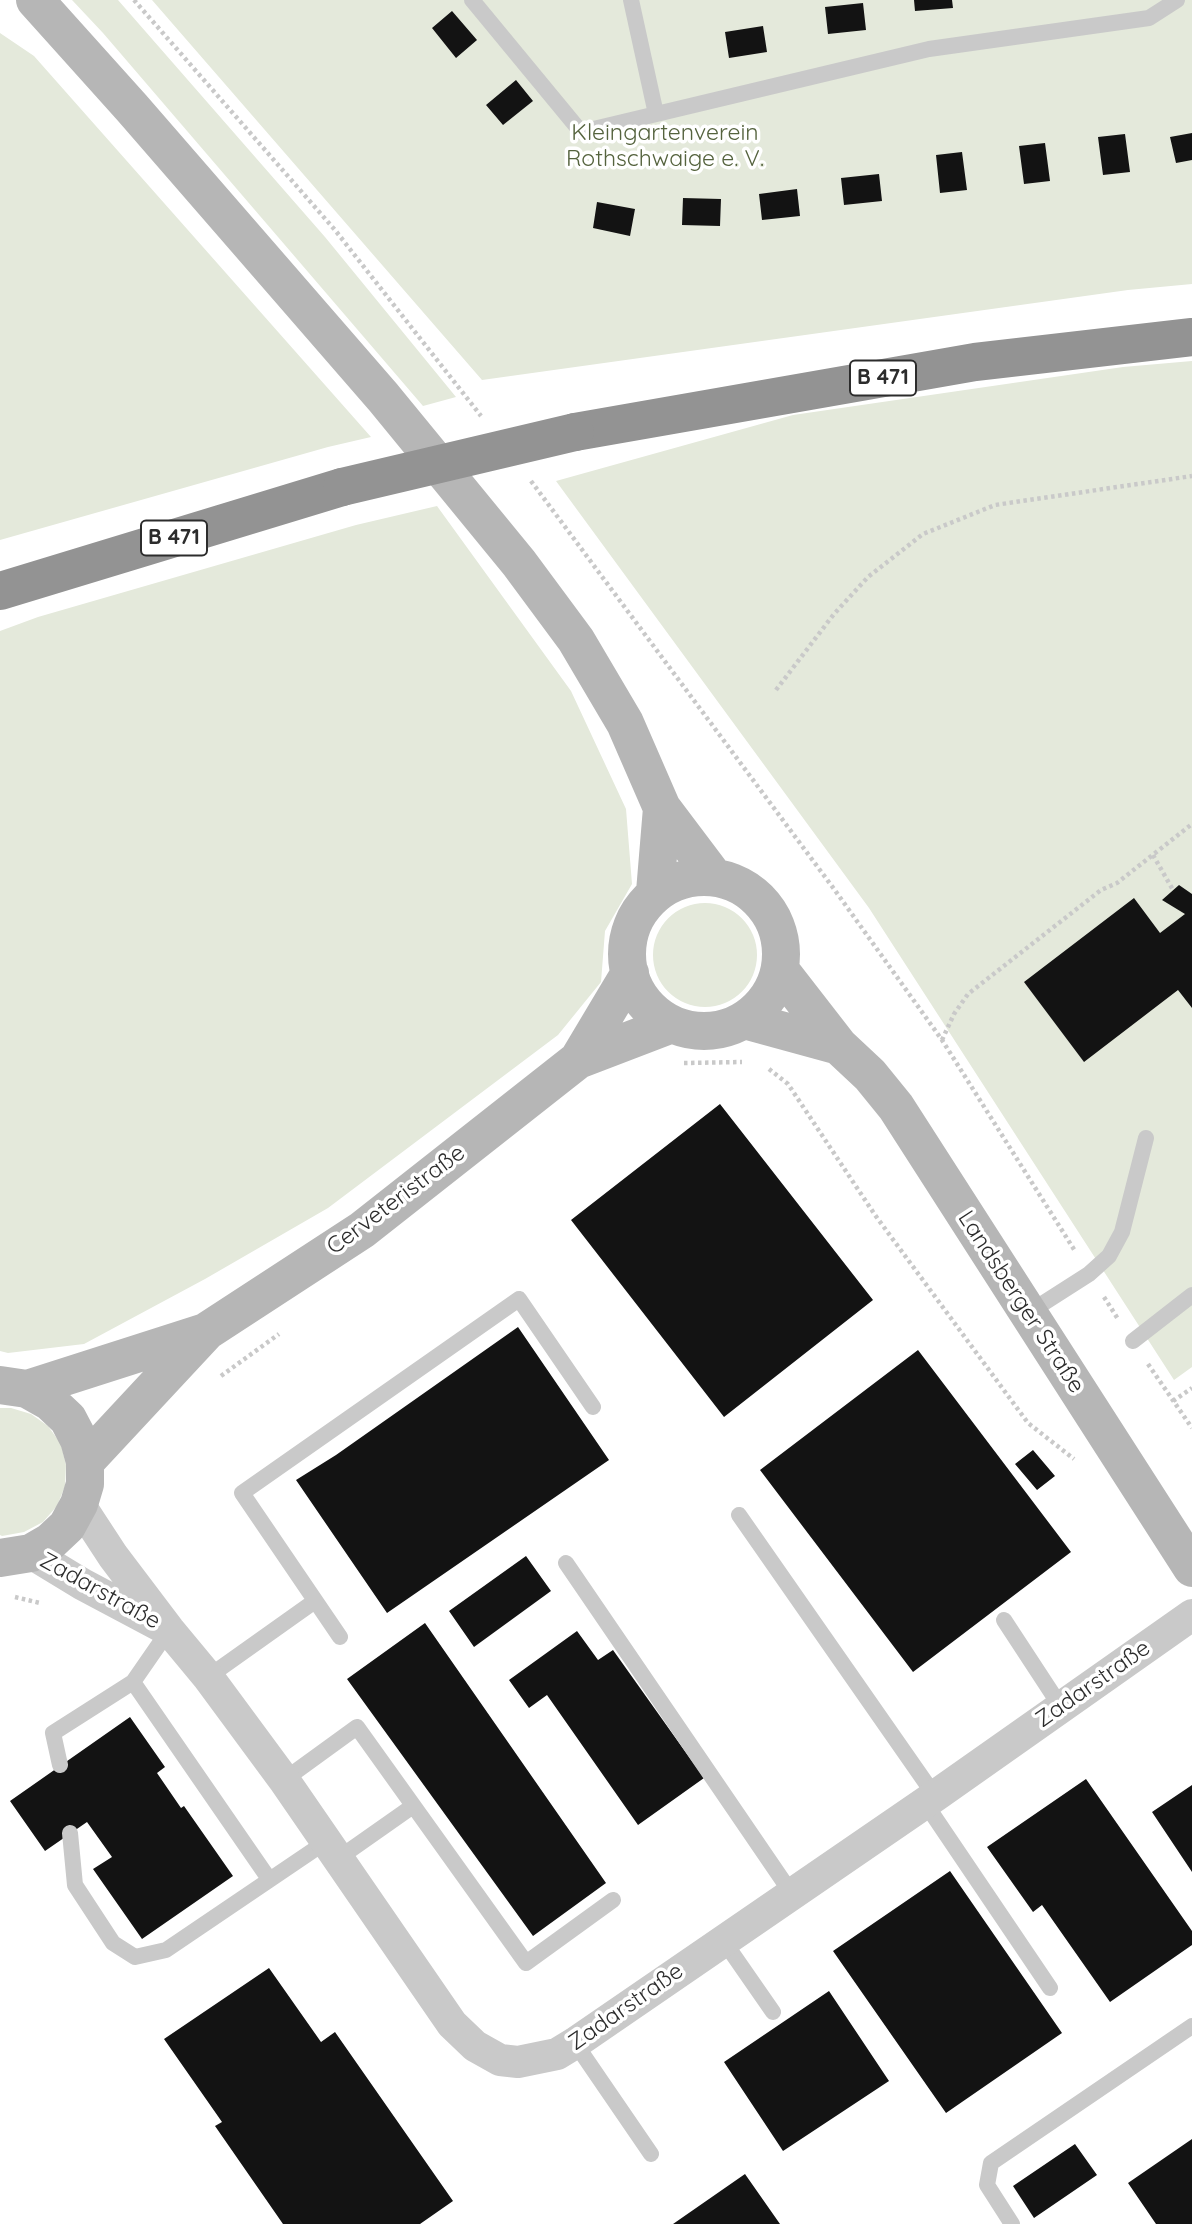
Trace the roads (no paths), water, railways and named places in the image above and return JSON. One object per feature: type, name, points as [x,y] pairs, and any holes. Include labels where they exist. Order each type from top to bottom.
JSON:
[{"type":"highway","name":"B 471","points":[[0,591],[342,487],[575,432],[975,362],[1192,337]]},
{"type":"street","points":[[34,6],[141,118],[383,397],[519,563],[576,640],[625,723],[662,808],[714,877]]},
{"type":"street","points":[[655,892],[662,808]]},
{"type":"street","points":[[714,877],[736,883],[757,898],[773,919],[781,944],[780,971],[766,999],[744,1020],[712,1031],[695,1031],[659,1017],[645,1003],[634,986],[626,948],[637,914],[655,892],[688,878],[714,877]]},
{"type":"street","name":"Landsberger Straße","points":[[780,971],[839,1046],[870,1075],[897,1107],[1192,1568]]},
{"type":"street","name":"Cerveteristraße","points":[[578,1060],[630,973]]},
{"type":"street","name":"Landsberger Straße","points":[[744,1020],[839,1046]]},
{"type":"street","name":"Cerveteristraße","points":[[85,1462],[207,1331],[362,1230],[578,1060],[672,1024]]},
{"type":"street","name":"Cerveteristraße","points":[[14,1387],[207,1331]]},
{"type":"street","name":"Cerveteristraße","points":[[14,1387],[50,1402],[68,1419],[79,1440],[85,1462],[85,1484],[79,1504],[67,1526],[50,1542],[16,1555]]},
{"type":"street","name":"Zadarstraße","points":[[79,1504],[113,1556],[284,1780],[452,2024],[475,2046],[500,2060],[518,2062],[557,2054],[575,2043],[930,1800],[1192,1615]]},
{"type":"street","name":"Zadarstraße","points":[[16,1555],[82,1584],[169,1630]]},
{"type":"lane","points":[[472,0],[581,132],[929,49],[1149,18],[1177,0]]},
{"type":"lane","points":[[631,0],[656,114]]},
{"type":"lane","points":[[1028,1313],[1089,1274],[1109,1256],[1122,1232],[1146,1138]]},
{"type":"lane","points":[[1133,1341],[1192,1295]]},
{"type":"lane","points":[[340,1637],[242,1493],[519,1299],[593,1407]]},
{"type":"lane","points":[[739,1515],[930,1800],[1050,1988]]},
{"type":"lane","points":[[566,1563],[792,1894]]},
{"type":"lane","points":[[208,1677],[315,1601]]},
{"type":"lane","points":[[1004,1620],[1061,1707]]},
{"type":"lane","points":[[60,1765],[53,1733],[133,1682],[169,1630]]},
{"type":"lane","points":[[133,1682],[269,1879]]},
{"type":"lane","points":[[284,1780],[357,1727],[526,1963],[613,1900]]},
{"type":"lane","points":[[70,1833],[75,1885],[113,1943],[135,1957],[166,1950],[269,1879],[333,1850],[413,1806]]},
{"type":"lane","points":[[723,1940],[774,2012]]},
{"type":"lane","points":[[1012,2224],[987,2185],[991,2163],[1192,2026]]},
{"type":"lane","points":[[575,2043],[651,2154]]},
{"type":"park label","name":"Kleingartenverein Rothschwaige e. V.","points":[[665,146]]}]
